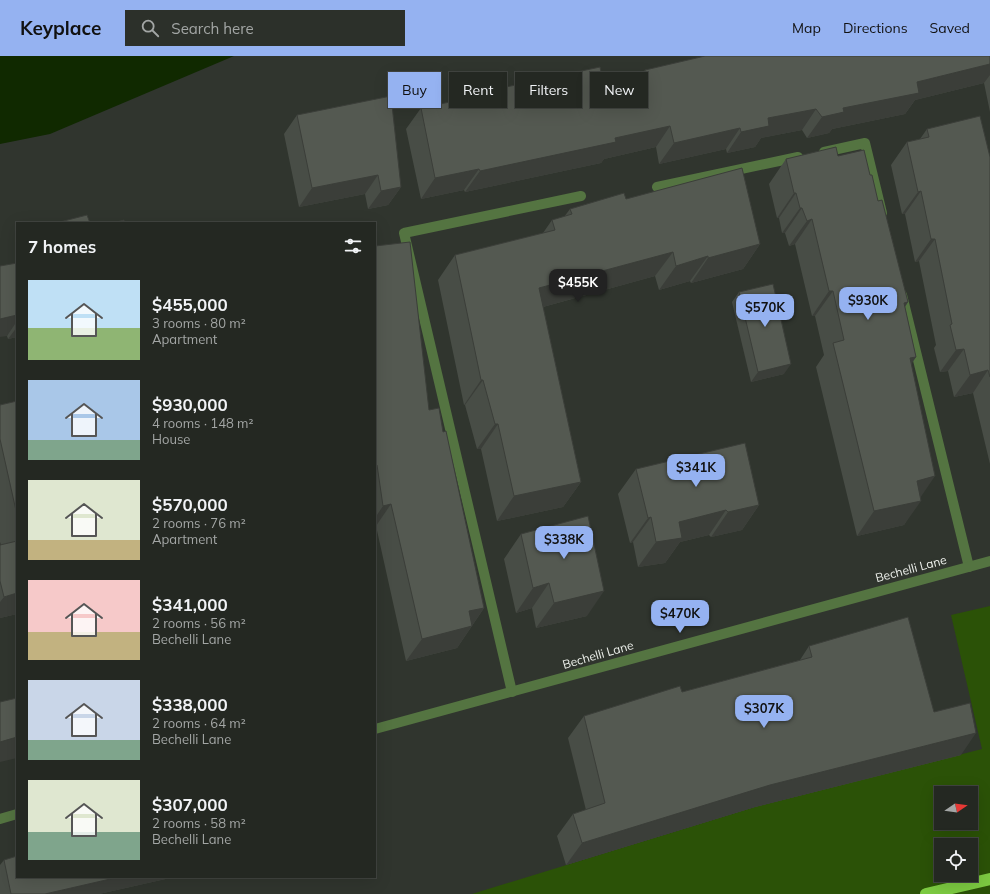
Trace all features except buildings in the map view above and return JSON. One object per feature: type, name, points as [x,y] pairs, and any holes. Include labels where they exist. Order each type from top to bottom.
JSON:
[{"type":"highway","points":[[926,894],[990,879]]},
{"type":"street","points":[[657,187],[865,143],[884,221]]},
{"type":"street","points":[[512,692],[404,233],[581,196]]},
{"type":"street","points":[[899,283],[969,566]]},
{"type":"street","name":"Bechelli Lane","points":[[376,729],[990,561]]},
{"type":"street","points":[[0,818],[16,814]]},
{"type":"shaded area","points":[[0,56],[234,56],[50,134],[0,144]]},
{"type":"shaded area","points":[[990,606],[990,894],[472,894],[755,807],[982,749],[951,615]]}]
